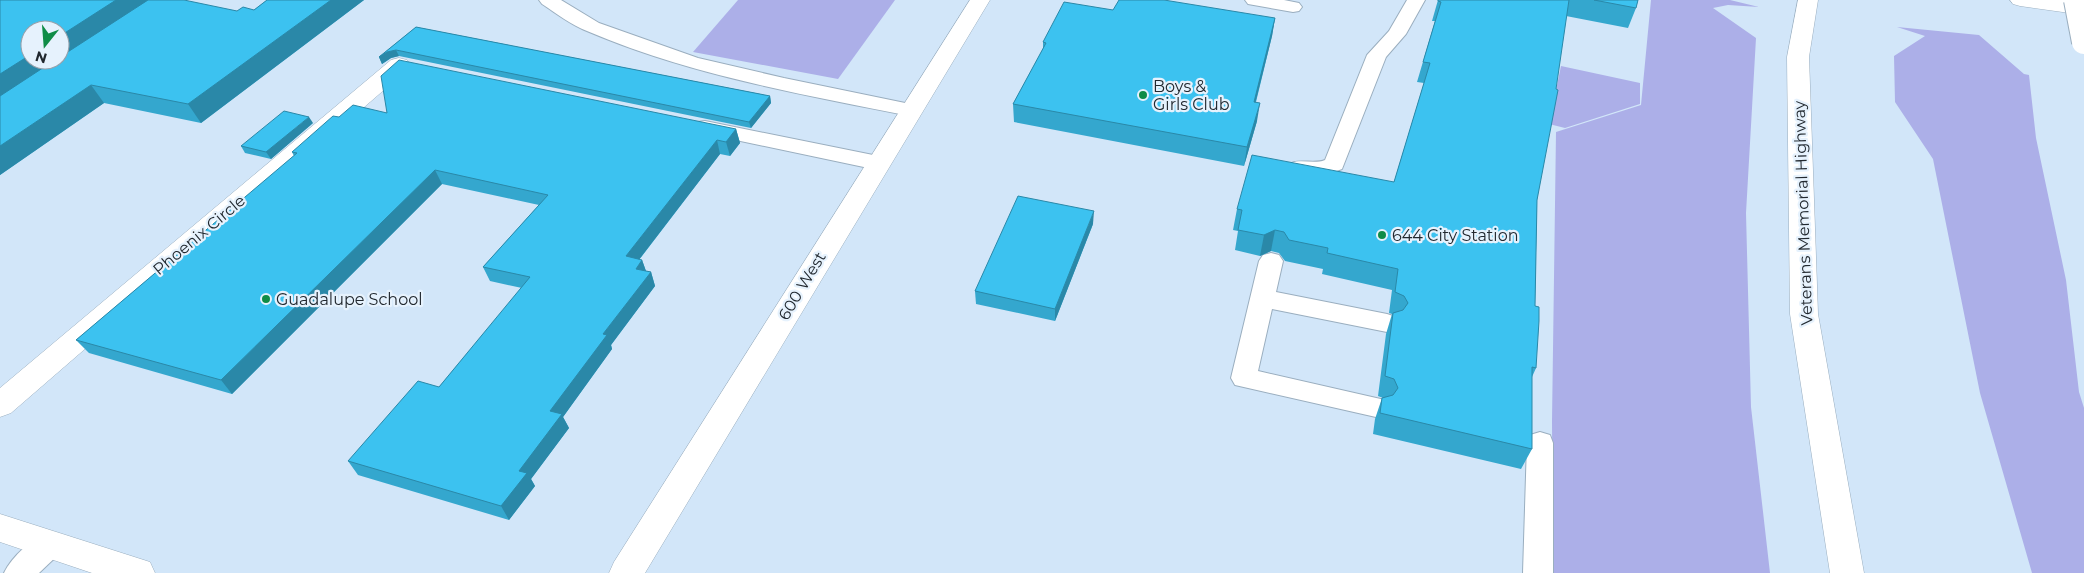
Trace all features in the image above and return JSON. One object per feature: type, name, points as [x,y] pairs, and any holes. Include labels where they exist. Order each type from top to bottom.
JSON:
[{"type":"main road","name":"600 West","points":[[626,573],[910,110],[980,0]]},
{"type":"main road","name":"Veterans Memorial Highway","points":[[1808,0],[1798,57],[1804,314],[1847,573]]},
{"type":"main road","points":[[2020,0],[2084,9]]},
{"type":"main road","points":[[2076,0],[2084,42]]},
{"type":"main road","name":"Phoenix Circle","points":[[0,405],[408,66]]},
{"type":"main road","points":[[0,528],[138,573]]},
{"type":"lane","points":[[548,0],[592,27],[692,62],[784,84],[910,110]]},
{"type":"lane","points":[[1254,0],[1293,6]]},
{"type":"lane","points":[[1291,171],[1300,167],[1323,169],[1334,164],[1377,55],[1397,34],[1416,0]]},
{"type":"lane","points":[[691,124],[878,163]]},
{"type":"lane","points":[[1271,260],[1244,378],[1376,407]]},
{"type":"lane","points":[[1262,298],[1387,323]]},
{"type":"lane","points":[[1538,573],[1540,444]]},
{"type":"lane","points":[[19,573],[50,544]]},
{"type":"shaded area","points":[[738,0],[895,0],[838,79],[693,52]]},
{"type":"shaded area","points":[[1651,0],[1730,0],[1759,7],[1728,5],[1713,8],[1756,38],[1746,213],[1751,407],[1770,573],[1553,573],[1552,422],[1556,132],[1641,105]]},
{"type":"shaded area","points":[[1897,27],[1979,35],[2024,74],[2029,75],[2036,138],[2066,280],[2079,392],[2084,408],[2084,573],[2032,573],[1980,393],[1933,159],[1895,102],[1894,56],[1925,36]]},
{"type":"shaded area","points":[[1561,66],[1640,83],[1640,104],[1565,128],[1549,124]]},
{"type":"building","points":[[0,0],[116,0],[70,30],[70,20],[20,20],[20,61],[0,74]]},
{"type":"building","points":[[148,0],[184,0],[237,11],[243,7],[254,10],[267,0],[331,0],[188,104],[91,85],[0,146],[0,96],[40,70],[70,70],[70,51]]},
{"type":"building","name":"Boys & Girls Club","points":[[1119,0],[1164,0],[1275,18],[1254,102],[1260,103],[1247,147],[1013,104],[1046,43],[1043,42],[1064,2],[1113,10]]},
{"type":"building","name":"644 City Station","points":[[1438,0],[1569,0],[1556,89],[1558,90],[1537,200],[1535,306],[1539,307],[1539,321],[1536,368],[1532,367],[1532,449],[1380,413],[1382,398],[1393,395],[1398,388],[1394,379],[1385,376],[1393,313],[1403,310],[1408,303],[1404,296],[1395,292],[1398,269],[1327,253],[1328,248],[1289,240],[1284,232],[1275,230],[1264,235],[1238,230],[1242,210],[1237,209],[1252,155],[1394,182],[1430,63],[1423,62],[1441,2]]},
{"type":"building","points":[[1594,0],[1638,0],[1636,8]]},
{"type":"building","points":[[416,27],[770,96],[749,122],[396,50],[387,52],[379,57]]},
{"type":"building","points":[[399,60],[736,129],[726,142],[717,140],[626,256],[642,260],[636,269],[651,272],[603,334],[607,335],[550,411],[562,414],[519,471],[527,473],[501,506],[348,461],[418,381],[439,387],[530,277],[483,267],[548,195],[435,170],[221,380],[76,340],[297,153],[292,152],[333,116],[339,117],[353,105],[387,113],[381,76]]},
{"type":"building","points":[[284,111],[309,117],[266,152],[241,146]]},
{"type":"building","points":[[1018,196],[1094,211],[1055,309],[975,291]]},
{"type":"place","name":"Boys & Girls Club","points":[[1143,95]]},
{"type":"place","name":"644 City Station","points":[[1382,235]]},
{"type":"place","name":"Guadalupe School","points":[[266,299]]}]
